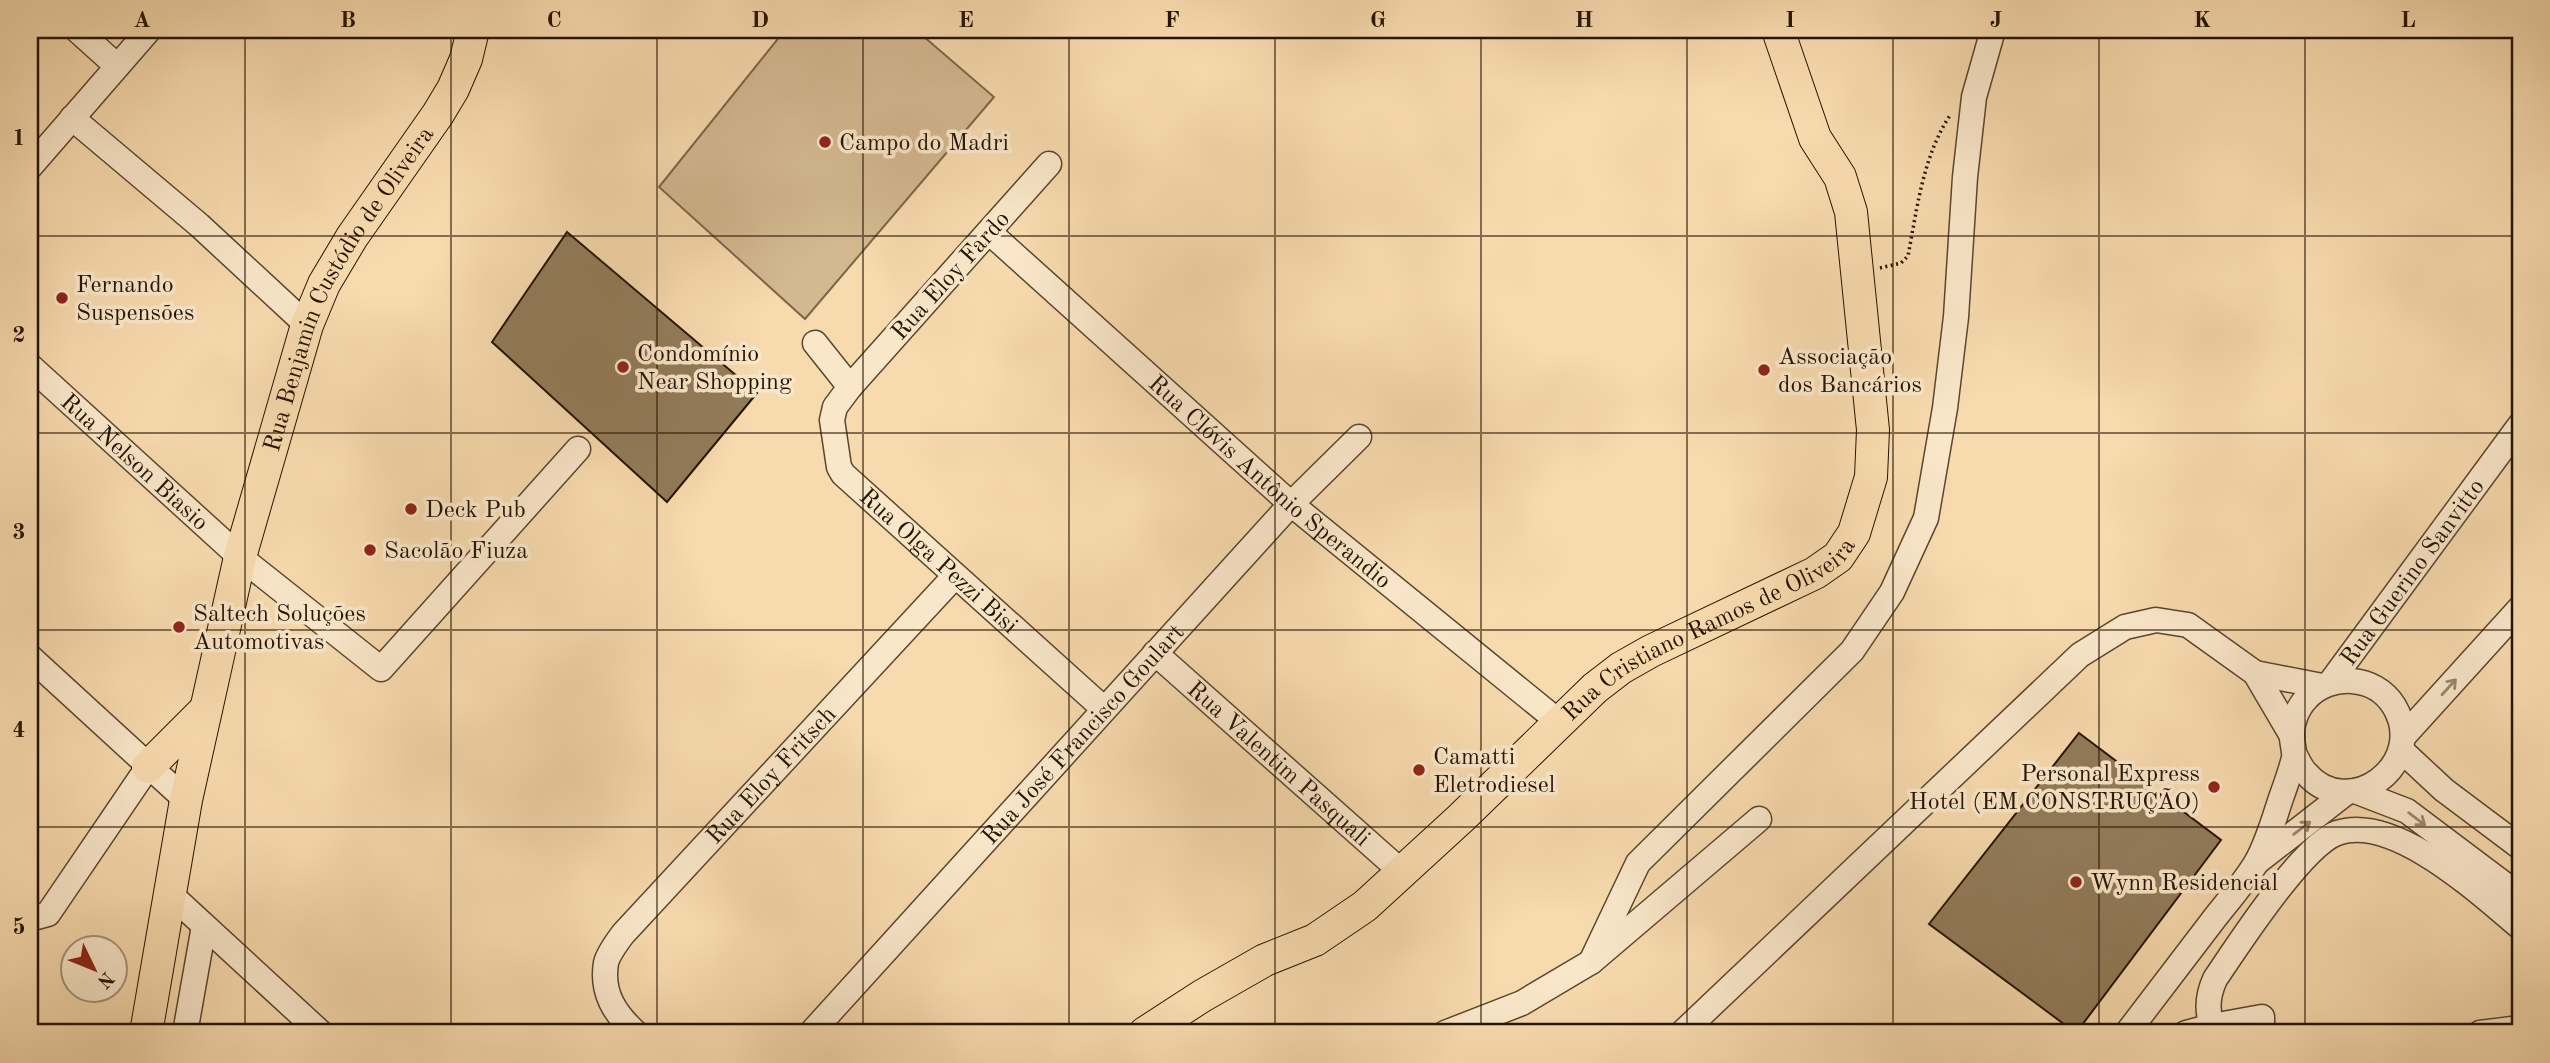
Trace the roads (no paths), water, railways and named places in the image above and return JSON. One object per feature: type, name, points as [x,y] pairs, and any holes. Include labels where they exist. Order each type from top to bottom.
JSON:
[{"type":"main road","name":"Rua Benjamin Custódio de Oliveira","points":[[146,1033],[186,800],[240,557],[306,325],[324,284],[352,237],[439,114],[466,59],[473,30]]},
{"type":"main road","name":"Rua Cristiano Ramos de Oliveira","points":[[1145,1033],[1265,960],[1315,940],[1365,906],[1403,873],[1559,722],[1621,668],[1815,573],[1838,558],[1860,518],[1871,477],[1873,430],[1851,212],[1840,177],[1815,138],[1778,30]]},
{"type":"main road","points":[[148,767],[206,709]]},
{"type":"street","points":[[77,30],[117,66]]},
{"type":"street","points":[[30,167],[149,30]]},
{"type":"street","points":[[1591,962],[1638,863],[1852,651],[1892,592],[1926,518],[1945,408],[1956,317],[1965,177],[1974,97],[1993,30]]},
{"type":"street","points":[[72,118],[199,225],[306,325]]},
{"type":"street","name":"Rua Eloy Fardo","points":[[850,387],[1049,163]]},
{"type":"street","name":"Rua Clóvis Antônio Sperandio","points":[[989,232],[1291,505],[1559,722]]},
{"type":"street","points":[[815,343],[850,387]]},
{"type":"street","name":"Rua Nelson Biasio","points":[[30,366],[240,557],[381,669],[578,449]]},
{"type":"street","name":"Rua Olga Pezzi Bisi","points":[[850,387],[835,407],[832,420],[839,467],[843,474],[1104,709]]},
{"type":"street","name":"Rua Guerino Sanvitto","points":[[2326,685],[2520,425]]},
{"type":"street","name":"Rua José Francisco Goulart","points":[[811,1033],[1291,505],[1359,437]]},
{"type":"street","name":"Rua Eloy Fritsch","points":[[636,1033],[622,1021],[609,1002],[606,983],[606,961],[623,934],[955,576]]},
{"type":"street","points":[[2256,863],[2351,792],[2376,784],[2392,769],[2402,743],[2520,608]]},
{"type":"street","points":[[1682,1033],[2080,655],[2125,627],[2157,620],[2188,625],[2255,673],[2326,685]]},
{"type":"street","name":"Rua Valentim Pasquali","points":[[1155,653],[1403,873]]},
{"type":"street","points":[[30,657],[186,800]]},
{"type":"street","points":[[2255,673],[2306,774],[2325,787],[2351,792],[2407,811],[2520,897]]},
{"type":"street","points":[[2127,1033],[2256,863],[2278,808],[2293,746],[2295,716],[2306,699],[2326,685],[2347,680],[2365,683],[2380,691],[2393,704],[2400,720],[2402,743],[2444,790],[2520,847]]},
{"type":"street","points":[[34,916],[48,914],[148,767]]},
{"type":"street","points":[[1445,1033],[1521,1003],[1591,962],[1759,819]]},
{"type":"street","points":[[2213,1030],[2207,1006],[2208,994],[2215,979],[2306,855],[2337,833],[2367,830],[2394,836],[2423,852],[2481,894],[2520,927]]},
{"type":"street","points":[[169,893],[321,1033]]},
{"type":"street","points":[[185,1033],[204,926]]},
{"type":"street","points":[[2186,1033],[2213,1030],[2262,1017],[2262,1033]]},
{"type":"street","points":[[2480,1033],[2520,1028]]},
{"type":"place","name":"Campo do Madri","points":[[825,142]]},
{"type":"place","name":"Fernando Suspensões","points":[[62,298]]},
{"type":"place","name":"Condomínio Near Shopping","points":[[623,367]]},
{"type":"place","name":"Associação dos Bancários","points":[[1764,370]]},
{"type":"place","name":"Deck Pub","points":[[411,509]]},
{"type":"place","name":"Sacolão Fiuza","points":[[370,550]]},
{"type":"place","name":"Saltech Soluções Automotivas","points":[[179,627]]},
{"type":"place","name":"Camatti Eletrodiesel","points":[[1419,770]]},
{"type":"place","name":"Personal Express Hotel (EM CONSTRUÇÃO)","points":[[2214,787]]},
{"type":"place","name":"Wynn Residencial","points":[[2076,882]]}]
